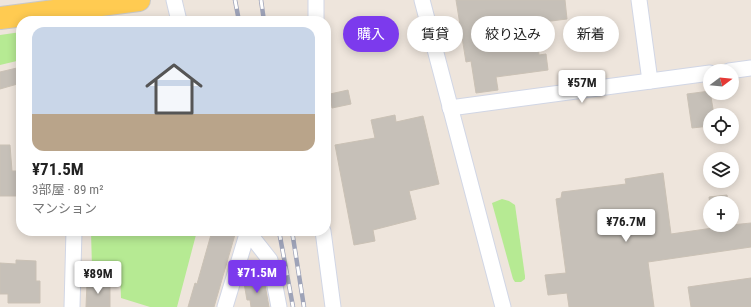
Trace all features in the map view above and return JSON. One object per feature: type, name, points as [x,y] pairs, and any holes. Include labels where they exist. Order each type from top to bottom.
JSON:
[{"type":"main road","points":[[0,18],[139,0]]},
{"type":"street","points":[[174,0],[178,16]]},
{"type":"street","points":[[316,0],[316,16]]},
{"type":"street","points":[[422,0],[503,307]]},
{"type":"street","points":[[639,0],[650,81]]},
{"type":"street","points":[[739,70],[751,68]]},
{"type":"street","points":[[450,108],[703,75]]},
{"type":"street","points":[[72,307],[74,236]]},
{"type":"street","points":[[225,307],[246,236]]},
{"type":"street","points":[[252,236],[270,260],[279,307]]},
{"type":"street","points":[[324,236],[333,307]]},
{"type":"green space","points":[[16,33],[16,61],[0,65],[0,35]]},
{"type":"green space","points":[[502,199],[515,205],[525,276],[525,279],[521,282],[515,282],[513,279],[492,203]]},
{"type":"green space","points":[[91,236],[196,236],[177,307],[150,307],[121,298],[120,272],[92,268]]},
{"type":"building","points":[[456,0],[565,0],[567,16],[563,16],[563,20],[555,20],[555,16],[471,16],[471,52],[539,52],[539,55],[546,54],[548,70],[496,77],[498,90],[476,93],[471,61],[466,62],[463,43],[463,16],[459,16]]},
{"type":"building","points":[[16,68],[16,84],[0,89],[0,72]]},
{"type":"building","points":[[348,90],[351,104],[332,108],[331,94]]},
{"type":"building","points":[[703,92],[703,100],[712,100],[713,108],[703,108],[703,127],[692,128],[687,94]]},
{"type":"building","points":[[395,115],[396,122],[423,116],[439,184],[409,191],[416,219],[373,230],[375,241],[354,245],[335,145],[375,138],[371,120]]},
{"type":"building","points":[[0,145],[10,145],[12,171],[16,171],[16,196],[0,196]]},
{"type":"building","points":[[663,173],[671,234],[703,229],[703,232],[739,232],[739,224],[751,223],[751,247],[648,262],[654,307],[569,307],[567,293],[548,295],[545,275],[566,273],[556,199],[561,198],[562,192],[626,184],[625,179]]},
{"type":"building","points":[[211,236],[235,236],[214,307],[188,307],[195,283],[197,284]]},
{"type":"building","points":[[16,260],[36,261],[36,281],[40,281],[40,303],[8,303],[8,294],[0,294],[0,263],[16,264]]},
{"type":"building","points":[[751,278],[751,307],[691,307],[688,287]]},
{"type":"building","points":[[264,279],[269,307],[251,307],[250,300],[247,300],[244,283]]},
{"type":"building","points":[[87,283],[110,284],[110,307],[86,307]]},
{"type":"railway","points":[[235,0],[238,16]]},
{"type":"railway","points":[[261,0],[263,16]]},
{"type":"railway","points":[[280,236],[293,307]]},
{"type":"railway","points":[[293,236],[304,307]]}]
